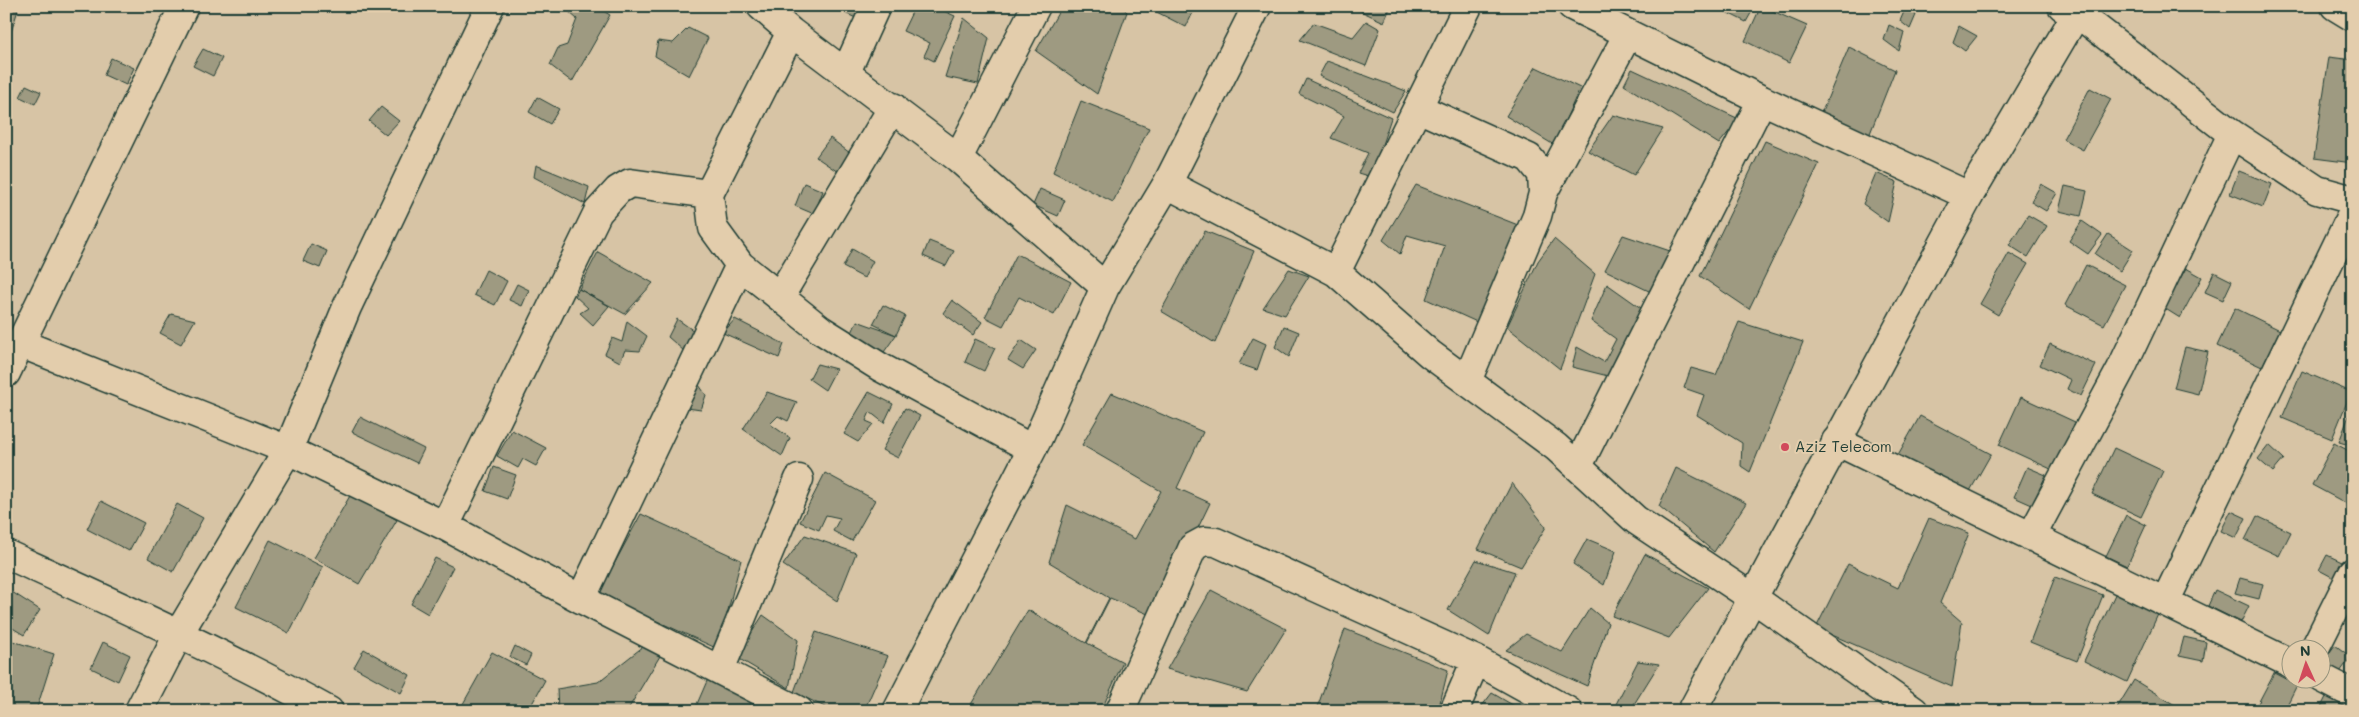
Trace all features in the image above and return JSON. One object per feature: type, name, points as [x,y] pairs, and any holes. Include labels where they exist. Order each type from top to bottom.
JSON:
[{"type":"street","points":[[6,373],[22,344],[184,6]]},
{"type":"street","points":[[139,711],[179,633],[288,450],[347,306],[490,6]]},
{"type":"street","points":[[761,6],[791,32],[893,107],[958,158],[1105,288]]},
{"type":"street","points":[[846,72],[876,6]]},
{"type":"street","points":[[958,158],[1036,6]]},
{"type":"street","points":[[897,711],[1032,449],[1105,288],[1167,184],[1257,6]]},
{"type":"street","points":[[1336,272],[1468,6]]},
{"type":"street","points":[[1572,6],[1762,100],[1968,196]]},
{"type":"street","points":[[2335,6],[2353,16]]},
{"type":"street","points":[[1692,711],[1968,196],[2073,9],[2232,134],[2317,190],[2353,200]]},
{"type":"street","points":[[791,32],[709,194],[713,228],[740,265],[821,330],[880,367],[1032,449]]},
{"type":"street","points":[[1467,381],[1537,216],[1543,192],[1628,34]]},
{"type":"street","points":[[1578,466],[1762,100]]},
{"type":"street","points":[[780,296],[893,107]]},
{"type":"street","points":[[1418,108],[1529,158],[1542,174],[1543,192]]},
{"type":"street","points":[[2031,537],[2121,369],[2232,134]]},
{"type":"street","points":[[445,526],[598,212],[618,190],[630,184],[709,194]]},
{"type":"street","points":[[1167,184],[1336,272],[1430,354],[1556,447],[1636,520],[1753,598],[1914,711]]},
{"type":"street","points":[[2165,602],[2353,212]]},
{"type":"street","points":[[580,599],[740,265]]},
{"type":"street","points":[[22,344],[288,450],[445,526],[580,599],[799,711]]},
{"type":"street","points":[[1836,440],[2282,659]]},
{"type":"street","points":[[720,670],[800,479]]},
{"type":"street","points":[[1120,711],[1193,547],[1204,541],[1216,542],[1476,660],[1568,711]]},
{"type":"street","points":[[6,554],[179,633],[264,675],[329,711]]},
{"type":"street","points":[[2319,640],[2353,572]]},
{"type":"street","points":[[1454,711],[1476,660]]},
{"type":"street","points":[[2332,683],[2353,694]]},
{"type":"building","points":[[7,6],[18,10],[10,35],[6,34]]},
{"type":"building","points":[[562,6],[595,6],[610,15],[572,82],[550,65],[558,48],[567,45],[577,19]]},
{"type":"building","points":[[838,6],[864,6],[858,19],[836,9]]},
{"type":"building","points":[[915,6],[933,6],[955,16],[934,61],[924,56],[930,43],[903,31]]},
{"type":"building","points":[[1062,6],[1121,6],[1127,12],[1097,94],[1036,51]]},
{"type":"building","points":[[1145,6],[1196,6],[1186,27]]},
{"type":"building","points":[[1350,6],[1391,6],[1384,22]]},
{"type":"building","points":[[1714,6],[1755,6],[1746,22]]},
{"type":"building","points":[[1761,6],[1807,26],[1789,63],[1745,41]]},
{"type":"building","points":[[1906,7],[1916,15],[1910,29],[1900,21]]},
{"type":"building","points":[[964,18],[989,38],[978,84],[945,77]]},
{"type":"building","points":[[1366,21],[1380,29],[1366,66],[1300,40],[1314,23],[1353,37]]},
{"type":"building","points":[[1889,25],[1904,32],[1899,51],[1884,40]]},
{"type":"building","points":[[1959,26],[1977,36],[1965,51],[1953,42]]},
{"type":"building","points":[[688,28],[708,38],[689,76],[655,56],[658,41],[673,43]]},
{"type":"building","points":[[1849,47],[1895,70],[1867,141],[1821,114]]},
{"type":"building","points":[[203,49],[222,58],[213,76],[193,66]]},
{"type":"building","points":[[2329,57],[2353,60],[2353,163],[2314,158]]},
{"type":"building","points":[[111,58],[134,68],[126,85],[104,75]]},
{"type":"building","points":[[1327,61],[1406,91],[1393,112],[1319,76]]},
{"type":"building","points":[[1536,67],[1580,88],[1554,145],[1506,116]]},
{"type":"building","points":[[1632,69],[1739,119],[1719,144],[1624,85]]},
{"type":"building","points":[[1306,79],[1391,118],[1371,177],[1358,173],[1368,153],[1331,138],[1344,116],[1299,94]]},
{"type":"building","points":[[26,85],[41,92],[35,104],[20,97]]},
{"type":"building","points":[[2090,88],[2111,99],[2083,150],[2063,139]]},
{"type":"building","points":[[537,97],[559,109],[550,124],[529,112]]},
{"type":"building","points":[[1081,101],[1149,128],[1113,202],[1053,172]]},
{"type":"building","points":[[381,107],[399,121],[386,135],[369,121]]},
{"type":"building","points":[[1613,115],[1663,129],[1634,175],[1588,151]]},
{"type":"building","points":[[830,138],[854,156],[841,174],[816,157]]},
{"type":"building","points":[[1765,141],[1819,164],[1749,309],[1700,276]]},
{"type":"building","points":[[536,165],[589,187],[585,204],[534,177]]},
{"type":"building","points":[[2239,171],[2272,184],[2263,207],[2230,194]]},
{"type":"building","points":[[1876,173],[1897,182],[1888,222],[1863,204]]},
{"type":"building","points":[[804,183],[823,191],[814,214],[795,206]]},
{"type":"building","points":[[2041,184],[2057,193],[2046,211],[2031,202]]},
{"type":"building","points":[[1416,185],[1518,225],[1479,323],[1426,299],[1445,246],[1407,235],[1400,254],[1383,240]]},
{"type":"building","points":[[2065,186],[2087,191],[2081,216],[2059,211]]},
{"type":"building","points":[[1040,189],[1065,200],[1058,216],[1033,205]]},
{"type":"building","points":[[2028,215],[2047,226],[2028,257],[2009,245]]},
{"type":"building","points":[[2082,221],[2102,235],[2088,254],[2069,241]]},
{"type":"building","points":[[1205,231],[1254,251],[1215,343],[1161,311]]},
{"type":"building","points":[[2108,234],[2133,250],[2120,271],[2095,254]]},
{"type":"building","points":[[1623,235],[1670,251],[1651,292],[1605,270]]},
{"type":"building","points":[[1554,239],[1595,274],[1560,369],[1507,327],[1538,261]]},
{"type":"building","points":[[929,241],[954,251],[946,266],[923,256]]},
{"type":"building","points":[[311,244],[327,251],[320,268],[303,261]]},
{"type":"building","points":[[852,249],[873,261],[864,278],[843,267]]},
{"type":"building","points":[[598,252],[653,283],[625,314],[579,289]]},
{"type":"building","points":[[2009,253],[2028,264],[1998,315],[1980,304]]},
{"type":"building","points":[[1017,254],[1071,282],[1054,315],[1019,297],[1003,326],[985,317]]},
{"type":"building","points":[[2086,265],[2125,285],[2104,325],[2065,305]]},
{"type":"building","points":[[2186,268],[2202,277],[2180,318],[2164,308]]},
{"type":"building","points":[[1289,269],[1309,276],[1285,315],[1263,308]]},
{"type":"building","points":[[486,270],[507,281],[495,305],[474,295]]},
{"type":"building","points":[[2214,272],[2232,281],[2223,300],[2205,292]]},
{"type":"building","points":[[517,284],[529,290],[522,306],[509,300]]},
{"type":"building","points":[[1607,284],[1641,308],[1612,377],[1572,367],[1577,347],[1604,362],[1616,339],[1591,321]]},
{"type":"building","points":[[579,289],[609,306],[593,325],[580,313],[588,308],[575,296]]},
{"type":"building","points":[[952,300],[982,322],[973,335],[943,313]]},
{"type":"building","points":[[883,305],[905,316],[896,335],[873,324]]},
{"type":"building","points":[[2235,308],[2280,330],[2262,367],[2217,346]]},
{"type":"building","points":[[171,314],[195,320],[181,344],[160,333]]},
{"type":"building","points":[[677,319],[694,331],[684,351],[668,337]]},
{"type":"building","points":[[735,319],[784,344],[779,358],[723,333]]},
{"type":"building","points":[[627,321],[647,336],[640,351],[625,350],[620,362],[605,354],[612,338],[622,342]]},
{"type":"building","points":[[857,321],[896,335],[884,352],[851,335]]},
{"type":"building","points":[[1739,322],[1803,342],[1750,472],[1741,466],[1742,443],[1697,415],[1704,395],[1684,388],[1691,368],[1716,375]]},
{"type":"building","points":[[1284,326],[1299,332],[1289,357],[1275,347]]},
{"type":"building","points":[[1253,338],[1266,344],[1257,370],[1239,364]]},
{"type":"building","points":[[975,339],[995,348],[984,371],[965,362]]},
{"type":"building","points":[[1021,340],[1036,350],[1023,369],[1008,360]]},
{"type":"building","points":[[2050,344],[2096,365],[2081,396],[2067,389],[2071,380],[2040,365]]},
{"type":"building","points":[[2185,347],[2208,352],[2198,394],[2174,388]]},
{"type":"building","points":[[817,364],[836,369],[825,390],[809,379]]},
{"type":"building","points":[[2302,371],[2351,392],[2332,439],[2282,418]]},
{"type":"building","points":[[697,382],[706,395],[701,410],[687,408]]},
{"type":"building","points":[[767,392],[797,402],[788,421],[778,416],[770,424],[790,438],[782,456],[743,429]]},
{"type":"building","points":[[869,392],[893,404],[884,423],[870,412],[866,421],[873,424],[858,442],[844,434]]},
{"type":"building","points":[[1112,393],[1203,432],[1177,488],[1210,503],[1155,617],[1110,598],[1087,643],[1123,662],[1101,711],[967,711],[1028,610],[1086,643],[1109,598],[1049,562],[1067,505],[1135,539],[1161,491],[1082,445]]},
{"type":"building","points":[[2021,397],[2075,422],[2053,470],[1999,445]]},
{"type":"building","points":[[2353,405],[2353,446],[2339,442]]},
{"type":"building","points":[[905,408],[920,416],[898,458],[882,450]]},
{"type":"building","points":[[1920,416],[1991,454],[1966,498],[1895,460]]},
{"type":"building","points":[[360,417],[424,449],[417,463],[352,432]]},
{"type":"building","points":[[512,430],[546,448],[536,466],[523,459],[518,468],[497,456]]},
{"type":"building","points":[[2334,443],[2353,453],[2353,507],[2312,485]]},
{"type":"building","points":[[2269,445],[2284,459],[2273,472],[2258,459]]},
{"type":"building","points":[[2114,448],[2163,471],[2141,517],[2092,494]]},
{"type":"building","points":[[494,467],[516,475],[507,499],[485,491]]},
{"type":"building","points":[[2027,467],[2046,475],[2032,505],[2014,497]]},
{"type":"building","points":[[1676,468],[1746,503],[1714,552],[1659,506]]},
{"type":"building","points":[[825,473],[875,500],[852,541],[833,531],[840,518],[826,515],[819,530],[800,522]]},
{"type":"building","points":[[1512,483],[1546,527],[1521,567],[1478,549]]},
{"type":"building","points":[[351,494],[397,520],[359,584],[314,558]]},
{"type":"building","points":[[101,501],[144,523],[129,551],[87,529]]},
{"type":"building","points":[[177,504],[203,518],[173,572],[148,558]]},
{"type":"building","points":[[2231,511],[2246,518],[2236,538],[2221,531]]},
{"type":"building","points":[[641,514],[741,560],[718,649],[598,594]]},
{"type":"building","points":[[2126,515],[2146,525],[2127,566],[2106,556]]},
{"type":"building","points":[[2257,516],[2291,532],[2279,556],[2245,540]]},
{"type":"building","points":[[1929,518],[1969,533],[1940,603],[1962,622],[1952,687],[1816,628],[1848,564],[1898,588]]},
{"type":"building","points":[[805,535],[856,553],[837,601],[783,565]]},
{"type":"building","points":[[1587,539],[1616,551],[1604,585],[1573,564]]},
{"type":"building","points":[[270,540],[323,567],[289,633],[236,607]]},
{"type":"building","points":[[1645,554],[1708,588],[1669,638],[1612,616]]},
{"type":"building","points":[[2327,555],[2342,562],[2334,578],[2319,570]]},
{"type":"building","points":[[435,558],[453,567],[428,614],[411,604]]},
{"type":"building","points":[[1476,560],[1515,572],[1489,636],[1448,610]]},
{"type":"building","points":[[2055,577],[2103,595],[2077,661],[2030,642]]},
{"type":"building","points":[[2240,578],[2263,584],[2259,599],[2235,593]]},
{"type":"building","points":[[1211,590],[1286,629],[1247,692],[1167,669]]},
{"type":"building","points":[[2117,590],[2160,610],[2127,682],[2084,661]]},
{"type":"building","points":[[2215,590],[2249,606],[2241,622],[2208,606]]},
{"type":"building","points":[[12,592],[40,610],[24,635],[6,624],[6,601]]},
{"type":"building","points":[[1590,608],[1608,623],[1587,686],[1506,650],[1526,634],[1562,652]]},
{"type":"building","points":[[763,615],[798,640],[789,688],[736,657]]},
{"type":"building","points":[[1345,629],[1448,670],[1438,711],[1316,711]]},
{"type":"building","points":[[816,632],[888,656],[864,711],[833,711],[794,692]]},
{"type":"building","points":[[2184,637],[2206,642],[2203,661],[2179,656]]},
{"type":"building","points":[[6,639],[54,654],[36,711],[6,711]]},
{"type":"building","points":[[103,642],[130,655],[118,681],[91,668]]},
{"type":"building","points":[[2335,645],[2351,657],[2340,672],[2332,666],[2332,649]]},
{"type":"building","points":[[515,646],[531,655],[526,665],[510,657]]},
{"type":"building","points":[[644,646],[660,656],[627,711],[558,711],[557,689],[598,682]]},
{"type":"building","points":[[364,649],[410,675],[401,693],[354,667]]},
{"type":"building","points":[[492,652],[545,680],[528,711],[459,711]]},
{"type":"building","points":[[1638,661],[1659,664],[1631,709],[1616,704]]},
{"type":"building","points":[[2274,673],[2282,677],[2282,690],[2294,690],[2284,711],[2254,711]]},
{"type":"building","points":[[710,674],[751,703],[747,711],[694,711]]},
{"type":"building","points":[[2134,680],[2183,710],[2115,711]]},
{"type":"building","points":[[1492,693],[1523,711],[1478,711]]},
{"type":"building","points":[[2328,693],[2345,701],[2340,711],[2319,711]]},
{"type":"building","points":[[1157,705],[1164,711],[1154,711]]},
{"type":"place","name":"Aziz Telecom","points":[[1785,447]]}]
